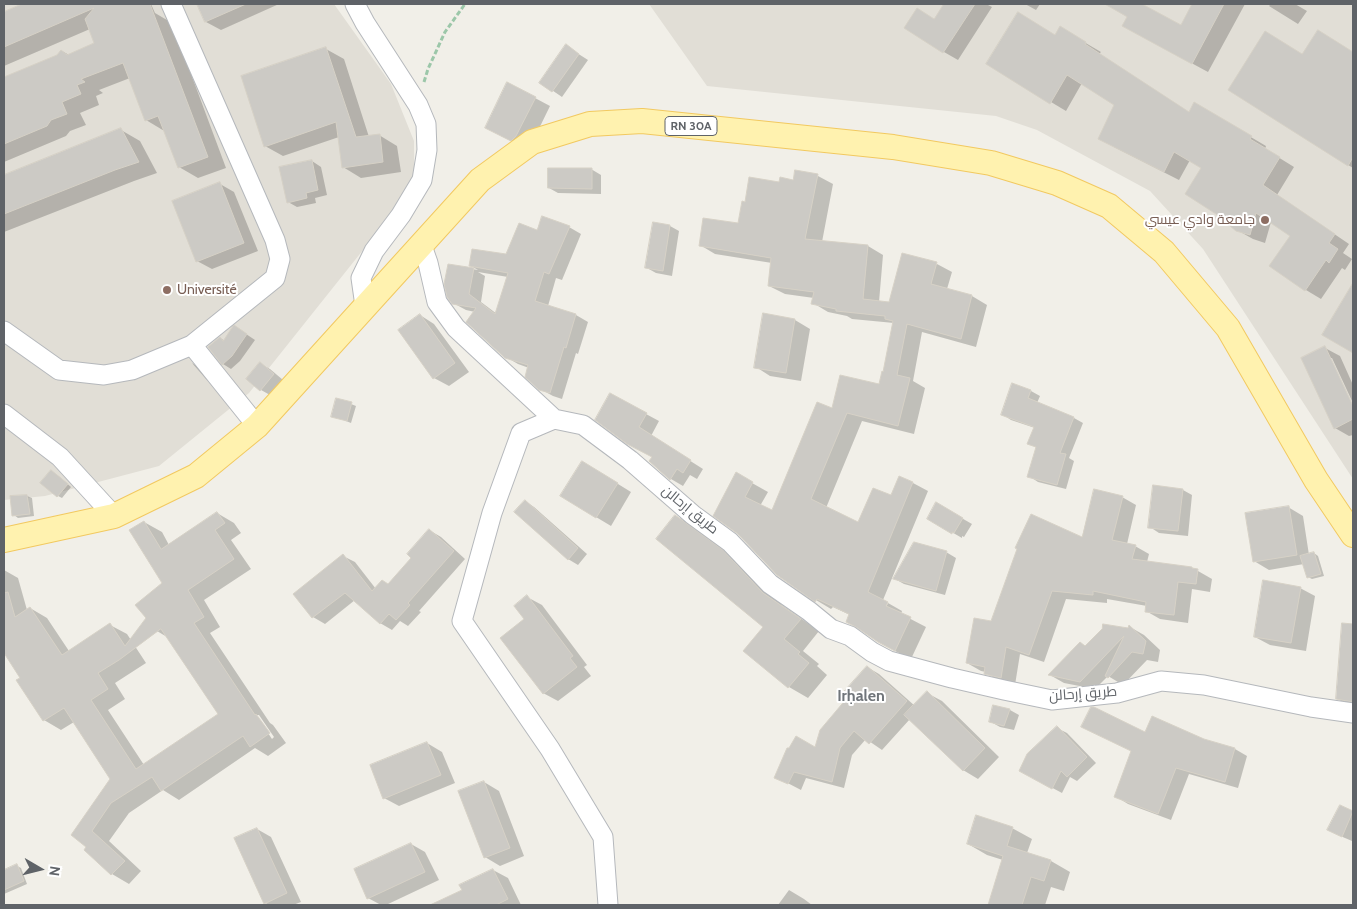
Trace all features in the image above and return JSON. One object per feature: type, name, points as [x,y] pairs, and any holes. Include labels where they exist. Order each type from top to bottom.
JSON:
[{"type":"main road","name":"RN 30A","points":[[4,540],[114,516],[196,476],[257,426],[480,180],[532,142],[590,124],[642,121],[893,147],[991,163],[1058,183],[1109,206],[1164,252],[1228,328],[1316,480],[1353,535]]},
{"type":"street","points":[[4,331],[60,370],[104,375],[132,370],[192,345],[275,278],[280,259],[275,240],[171,4]]},
{"type":"street","points":[[355,4],[365,23],[418,105],[426,124],[427,150],[422,180],[401,215],[374,251],[360,278],[365,306]]},
{"type":"street","points":[[421,243],[428,263],[437,302],[456,328],[554,419],[521,433],[492,513],[462,621],[550,749],[602,837],[608,905]]},
{"type":"street","points":[[192,345],[257,426]]},
{"type":"street","points":[[4,414],[60,457],[114,516]]},
{"type":"street","name":"طريق إرحالن","points":[[554,419],[583,425],[630,460],[693,515],[730,542],[770,584],[831,629],[850,636],[889,661],[969,682],[1052,700],[1117,693],[1161,681],[1204,685],[1311,707],[1353,713]]},
{"type":"path","points":[[418,105],[428,69],[445,32],[465,4]]},
{"type":"shaded area","name":"Université","points":[[4,4],[334,4],[391,84],[414,141],[414,186],[249,393],[159,466],[45,496],[4,500]]},
{"type":"shaded area","name":"جامعة وادي عيسي","points":[[649,4],[1353,4],[1353,479],[1203,249],[1150,191],[1037,130],[996,116],[707,86]]},
{"type":"building","points":[[22,4],[150,4],[208,157],[178,168],[158,116],[145,121],[123,63],[81,79],[85,82],[77,85],[81,94],[62,102],[67,114],[51,120],[47,126],[4,144],[4,77],[57,55],[61,50],[67,55],[94,43],[85,19],[94,8],[4,47],[4,12]]},
{"type":"building","points":[[197,4],[246,4],[205,22]]},
{"type":"building","points":[[944,4],[975,4],[943,53],[904,28],[917,8],[934,19]]},
{"type":"building","points":[[1105,4],[1142,4],[1181,25],[1192,4],[1224,4],[1192,64],[1122,26],[1127,17]]},
{"type":"building","points":[[1018,12],[1055,35],[1060,26],[1189,112],[1194,102],[1252,136],[1250,139],[1280,157],[1263,185],[1335,234],[1329,243],[1338,249],[1329,263],[1326,260],[1305,291],[1269,266],[1290,236],[1256,213],[1250,235],[1236,231],[1216,214],[1185,194],[1201,168],[1174,152],[1164,172],[1098,139],[1114,105],[1067,75],[1050,104],[986,64]]},
{"type":"building","points":[[1318,30],[1353,52],[1353,157],[1348,166],[1228,90],[1265,31],[1302,54]]},
{"type":"building","points":[[566,44],[579,54],[552,92],[539,83]]},
{"type":"building","points":[[326,47],[356,137],[380,134],[383,162],[342,168],[336,122],[264,147],[241,76]]},
{"type":"building","points":[[507,82],[536,97],[516,136],[511,141],[485,128]]},
{"type":"building","points":[[121,128],[139,162],[4,214],[4,175]]},
{"type":"building","points":[[312,160],[318,190],[306,193],[307,198],[287,203],[279,167]]},
{"type":"building","points":[[548,168],[592,168],[592,189],[548,188]]},
{"type":"building","points":[[795,170],[818,174],[805,239],[868,245],[863,299],[889,302],[902,253],[937,262],[931,284],[972,295],[961,339],[907,324],[897,375],[910,378],[898,426],[847,413],[811,499],[858,522],[873,488],[891,495],[899,476],[913,482],[868,592],[888,602],[886,606],[911,617],[895,651],[846,622],[849,614],[817,599],[815,602],[777,575],[738,534],[713,516],[736,472],[753,482],[745,497],[772,510],[817,402],[832,408],[840,375],[879,384],[883,372],[893,321],[885,319],[885,316],[836,311],[836,309],[811,304],[814,292],[768,286],[771,258],[699,246],[703,218],[738,223],[742,201],[745,202],[749,177],[779,182],[780,177],[793,180]]},
{"type":"building","points":[[220,182],[244,243],[196,262],[172,201]]},
{"type":"building","points":[[542,216],[570,226],[549,274],[544,272],[535,301],[576,314],[550,393],[539,390],[525,377],[528,365],[505,358],[466,322],[476,308],[452,304],[447,297],[444,284],[448,264],[474,268],[469,294],[495,314],[508,273],[469,266],[472,249],[506,254],[519,223],[537,230]]},
{"type":"building","points":[[653,222],[670,225],[663,271],[645,268]]},
{"type":"building","points":[[1353,283],[1353,353],[1322,335]]},
{"type":"building","points":[[763,313],[795,319],[786,373],[754,368]]},
{"type":"building","points":[[420,314],[455,363],[433,379],[398,330]]},
{"type":"building","points":[[234,325],[247,334],[232,356],[222,365],[208,347],[220,337],[223,341]]},
{"type":"building","points":[[1325,346],[1353,406],[1353,419],[1334,429],[1301,358]]},
{"type":"building","points":[[260,362],[274,374],[260,391],[246,379]]},
{"type":"building","points":[[1012,383],[1031,390],[1028,398],[1074,417],[1060,453],[1066,454],[1057,485],[1027,477],[1036,447],[1027,444],[1034,427],[1001,415]]},
{"type":"building","points":[[610,393],[647,413],[639,427],[691,460],[683,473],[677,469],[670,480],[649,461],[652,457],[627,444],[595,420]]},
{"type":"building","points":[[336,398],[352,402],[347,421],[331,417]]},
{"type":"building","points":[[582,461],[618,483],[596,518],[560,496]]},
{"type":"building","points":[[51,470],[68,484],[57,497],[40,483]]},
{"type":"building","points":[[1153,485],[1183,489],[1178,531],[1148,528]]},
{"type":"building","points":[[1094,489],[1123,496],[1112,540],[1136,545],[1132,559],[1198,569],[1196,584],[1178,582],[1174,615],[1145,612],[1146,602],[1093,591],[1093,595],[1052,591],[1029,655],[1006,647],[1001,678],[984,674],[985,667],[966,663],[974,618],[991,621],[1017,549],[1015,548],[1031,514],[1082,537]]},
{"type":"building","points":[[27,495],[30,514],[12,516],[10,496]]},
{"type":"building","points":[[525,500],[578,548],[568,560],[514,512]]},
{"type":"building","points":[[936,502],[963,518],[954,533],[952,532],[952,534],[927,519]]},
{"type":"building","points":[[1289,506],[1297,555],[1253,562],[1245,513]]},
{"type":"building","points":[[217,512],[225,523],[215,530],[234,559],[188,590],[204,617],[194,623],[255,715],[270,733],[250,747],[243,736],[161,791],[152,777],[111,803],[92,831],[125,861],[111,875],[84,850],[86,847],[71,835],[110,779],[64,708],[43,721],[16,680],[20,678],[4,653],[4,593],[8,592],[15,617],[30,607],[62,655],[110,623],[125,646],[146,618],[135,605],[162,583],[129,530],[144,521],[161,549]],"holes":[[[161,629],[218,714],[136,769],[91,700],[108,689],[98,673]]]},
{"type":"building","points":[[675,515],[723,550],[763,593],[801,619],[784,639],[800,652],[798,654],[809,663],[788,688],[743,651],[763,627],[656,539]]},
{"type":"building","points":[[429,529],[454,551],[408,603],[410,605],[396,620],[389,614],[380,624],[345,593],[312,618],[293,594],[343,554],[372,591],[382,580],[388,584],[411,558],[407,554]]},
{"type":"building","points":[[914,542],[947,551],[936,591],[893,579]]},
{"type":"building","points":[[1314,552],[1321,574],[1307,578],[1300,556]]},
{"type":"building","points":[[1263,580],[1301,587],[1291,643],[1254,637]]},
{"type":"building","points":[[527,595],[573,656],[570,658],[577,667],[543,694],[500,638],[524,619],[514,606]]},
{"type":"building","points":[[1342,623],[1353,624],[1353,702],[1336,699]]},
{"type":"building","points":[[1103,624],[1128,628],[1129,625],[1146,641],[1143,654],[1132,652],[1108,678],[1105,676],[1124,636],[1080,682],[1048,675],[1080,642],[1085,646],[1102,629]]},
{"type":"building","points":[[867,666],[907,701],[869,744],[854,731],[840,748],[832,782],[794,772],[788,784],[774,778],[787,748],[789,748],[796,736],[815,747],[820,730],[847,698],[842,694]]},
{"type":"building","points":[[927,691],[985,748],[963,771],[904,715]]},
{"type":"building","points":[[993,705],[1010,709],[1004,726],[989,722]]},
{"type":"building","points":[[1091,707],[1145,732],[1152,716],[1204,739],[1235,748],[1225,782],[1176,768],[1158,814],[1114,797],[1131,751],[1081,727]]},
{"type":"building","points":[[1057,726],[1087,757],[1067,777],[1061,771],[1052,789],[1019,771],[1027,754]]},
{"type":"building","points":[[427,742],[441,775],[383,799],[370,765]]},
{"type":"building","points":[[484,781],[510,848],[484,858],[458,791]]},
{"type":"building","points":[[1340,805],[1353,811],[1342,837],[1327,830]]},
{"type":"building","points":[[976,815],[1013,827],[1007,846],[1051,860],[1044,881],[1031,877],[1022,905],[988,905],[1003,856],[967,844]]},
{"type":"building","points":[[257,828],[287,893],[264,904],[234,838]]},
{"type":"building","points":[[411,843],[425,872],[367,899],[354,869]]},
{"type":"building","points":[[17,864],[24,881],[4,890],[4,870]]},
{"type":"building","points":[[493,869],[508,899],[496,905],[430,905],[462,890],[459,885]]},
{"type":"place","name":"جامعة وادي عيسي","points":[[1265,220]]},
{"type":"place","name":"Université","points":[[167,290]]},
{"type":"district","name":"Irḥalen","points":[[861,696]]}]
